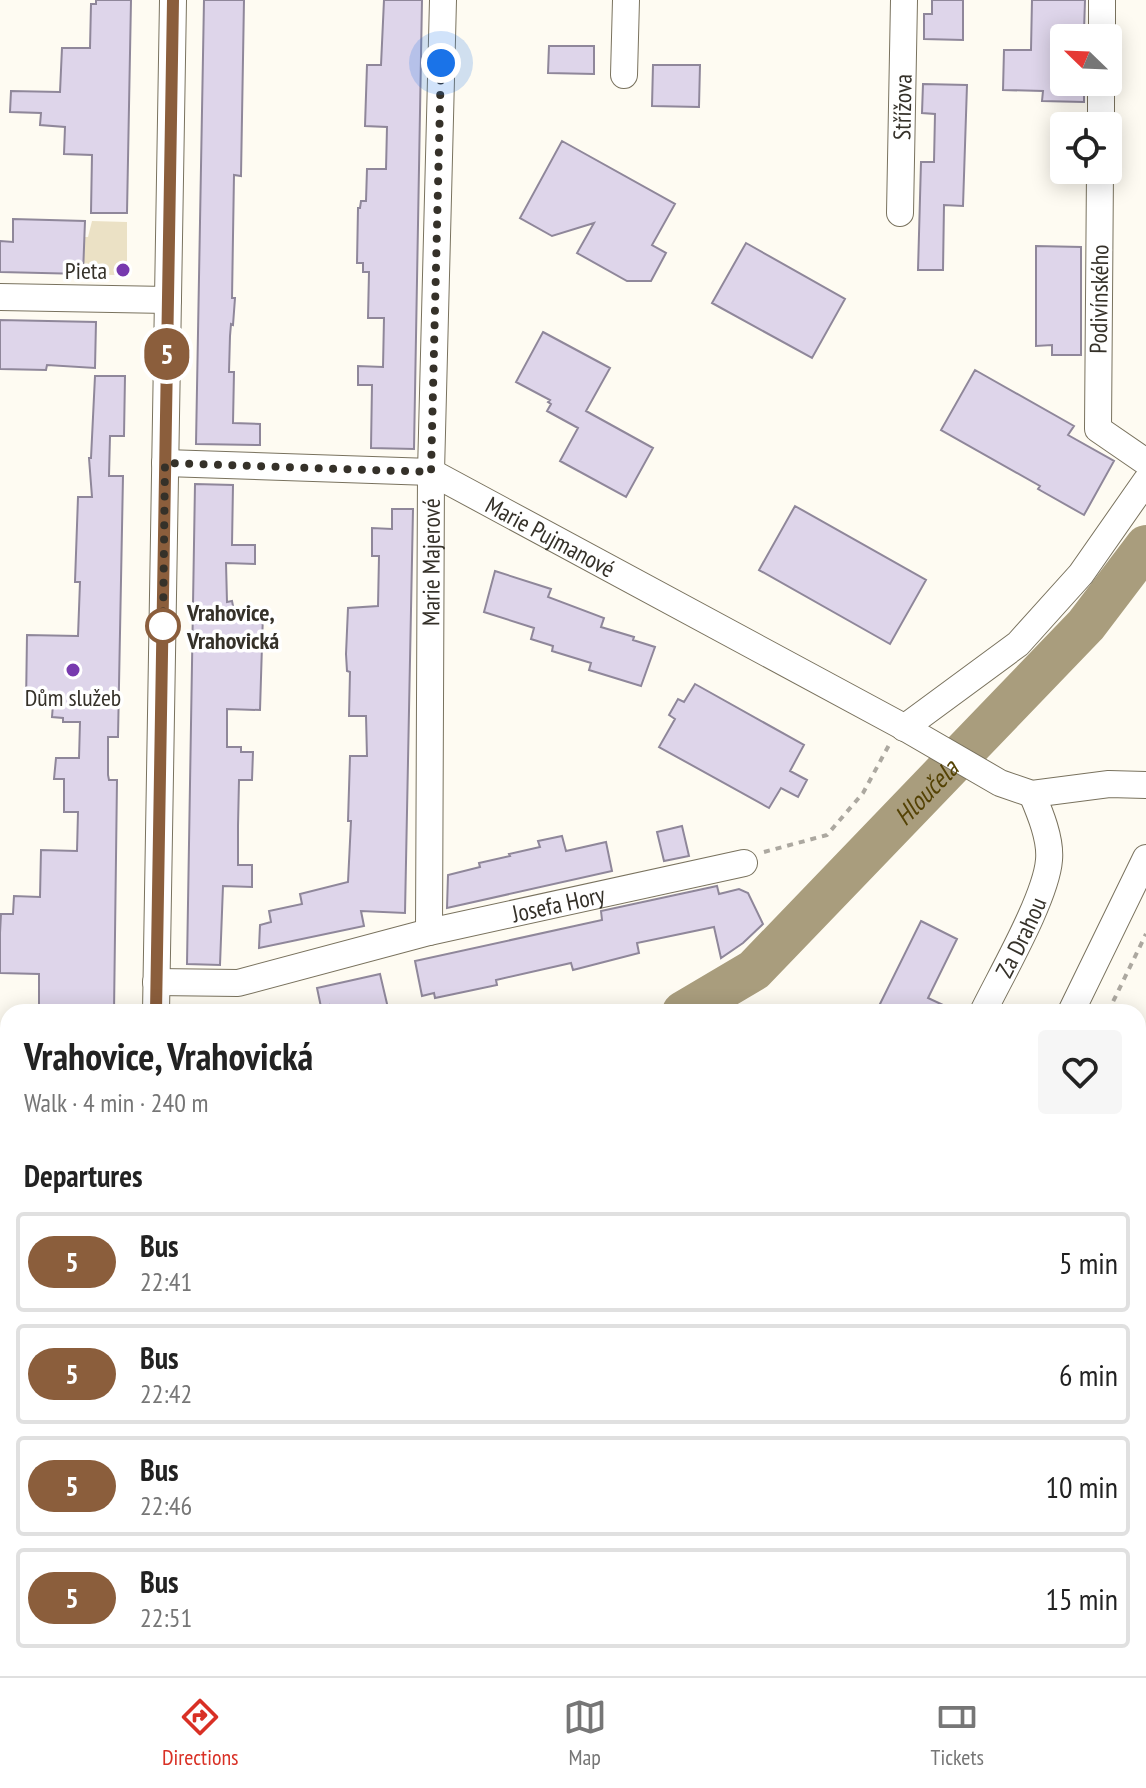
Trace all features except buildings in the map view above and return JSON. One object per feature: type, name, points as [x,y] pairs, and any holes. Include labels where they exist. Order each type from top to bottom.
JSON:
[{"type":"street","points":[[156,1004],[173,0]]},
{"type":"street","name":"Marie Majerové","points":[[429,932],[431,472],[443,0]]},
{"type":"street","points":[[624,75],[626,0]]},
{"type":"street","name":"Střížova","points":[[900,213],[904,0]]},
{"type":"street","points":[[1102,0],[1102,24]]},
{"type":"street","name":"Podivínského","points":[[1100,184],[1098,429],[1146,462]]},
{"type":"street","points":[[0,297],[168,300]]},
{"type":"street","name":"Marie Pujmanové","points":[[165,463],[431,472],[1000,783],[1032,794]]},
{"type":"street","points":[[902,727],[1018,644],[1081,574],[1146,481]]},
{"type":"street","points":[[1032,794],[1109,784],[1146,785]]},
{"type":"street","name":"Za Drahou","points":[[987,1004],[1045,883],[1050,857],[1042,819],[1032,794]]},
{"type":"street","name":"Josefa Hory","points":[[156,982],[238,983],[429,932],[744,863]]},
{"type":"street","points":[[1075,1004],[1144,868]]},
{"type":"path","points":[[744,863],[768,849],[827,835],[863,793],[902,727]]},
{"type":"path","points":[[1112,1004],[1146,934]]},
{"type":"shaded area","points":[[92,221],[127,222],[127,262],[114,275],[83,274],[84,243],[74,237],[88,237]]},
{"type":"waterway","name":"Hloučela","points":[[697,1004],[754,970],[1086,625],[1146,546]]},
{"type":"bus line","name":"5","points":[[156,1004],[173,0]]},
{"type":"place","name":"Pieta","points":[[123,270]]},
{"type":"place","name":"Vrahovice, Vrahovická","points":[[163,626]]},
{"type":"place","name":"Dům služeb","points":[[73,670]]},
{"type":"route","points":[[163,626],[165,463],[431,472],[441,63]]}]
